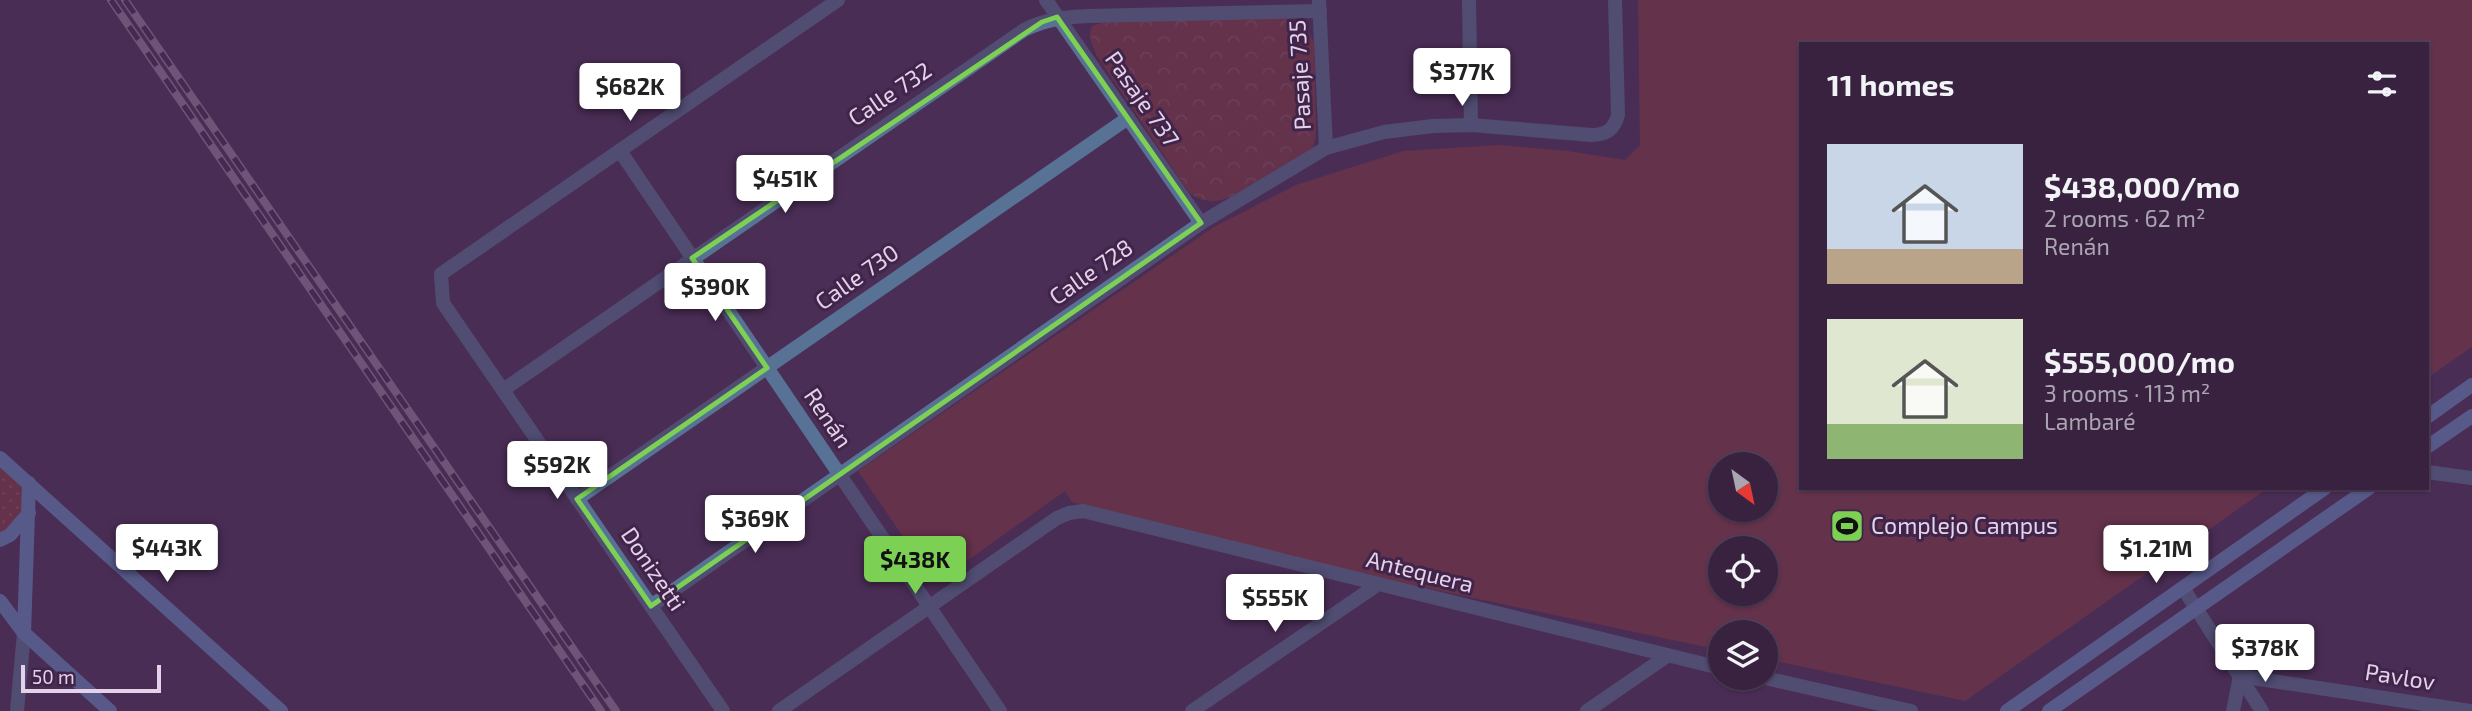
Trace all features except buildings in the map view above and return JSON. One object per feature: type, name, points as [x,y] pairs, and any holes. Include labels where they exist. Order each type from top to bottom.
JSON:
[{"type":"main road","points":[[2429,416],[2472,386]]},
{"type":"main road","points":[[2429,446],[2472,416]]},
{"type":"main road","points":[[0,458],[281,711]]},
{"type":"main road","points":[[24,633],[29,483]]},
{"type":"main road","points":[[2007,711],[2322,490]]},
{"type":"main road","points":[[2049,711],[2366,490]]},
{"type":"main road","points":[[0,540],[10,535],[29,513]]},
{"type":"main road","points":[[0,601],[24,633],[110,711]]},
{"type":"street","points":[[620,151],[838,0]]},
{"type":"street","name":"Pasaje 737","points":[[1046,0],[1201,223]]},
{"type":"street","points":[[1469,0],[1471,125]]},
{"type":"street","name":"Calle 728","points":[[651,606],[1201,223],[1326,148],[1384,132],[1471,125],[1591,135],[1610,131],[1618,115],[1615,0]]},
{"type":"street","name":"Calle 732","points":[[503,390],[1024,30],[1057,17],[1319,6]]},
{"type":"street","name":"Pasaje 735","points":[[1319,6],[1326,148]]},
{"type":"street","name":"Calle 730","points":[[577,499],[1128,118]]},
{"type":"street","name":"Renán","points":[[620,151],[1000,711]]},
{"type":"street","name":"Donizetti","points":[[620,151],[441,274],[443,303],[723,711]]},
{"type":"street","points":[[2429,472],[2472,478]]},
{"type":"street","name":"Antequera","points":[[929,607],[1057,519],[1069,513],[1083,511],[1708,665]]},
{"type":"street","points":[[1192,711],[1377,585]]},
{"type":"street","points":[[2183,588],[2262,711]]},
{"type":"street","points":[[779,711],[929,607]]},
{"type":"street","points":[[17,711],[24,633]]},
{"type":"street","points":[[1587,711],[1667,656]]},
{"type":"street","points":[[2233,711],[2239,676]]},
{"type":"street","name":"Pavlov","points":[[2239,676],[2470,711]]},
{"type":"street","points":[[1778,681],[1911,711]]},
{"type":"highlighted area","points":[[1057,17],[1201,223],[651,606],[577,499],[767,368],[692,258],[1042,22]]},
{"type":"green space","points":[[1638,0],[2472,0],[2472,347],[2429,377],[2429,42],[1799,42],[1799,490],[2265,490],[1965,701],[1778,662],[1778,620],[1708,620],[1708,647],[1398,582],[1072,502],[1065,491],[947,575],[929,574],[858,471],[1214,227],[1296,185],[1403,151],[1499,145],[1625,160],[1640,145]]},
{"type":"green space","points":[[1276,16],[1300,23],[1314,43],[1316,135],[1313,148],[1226,199],[1211,201],[1196,197],[1190,194],[1097,56],[1090,38],[1092,26],[1101,23]]},
{"type":"green space","points":[[0,458],[29,483],[29,513],[0,540]]},
{"type":"railway","points":[[111,0],[601,711]]},
{"type":"railway","points":[[125,0],[616,711]]},
{"type":"place","name":"Complejo Campus","points":[[1847,526]]}]
